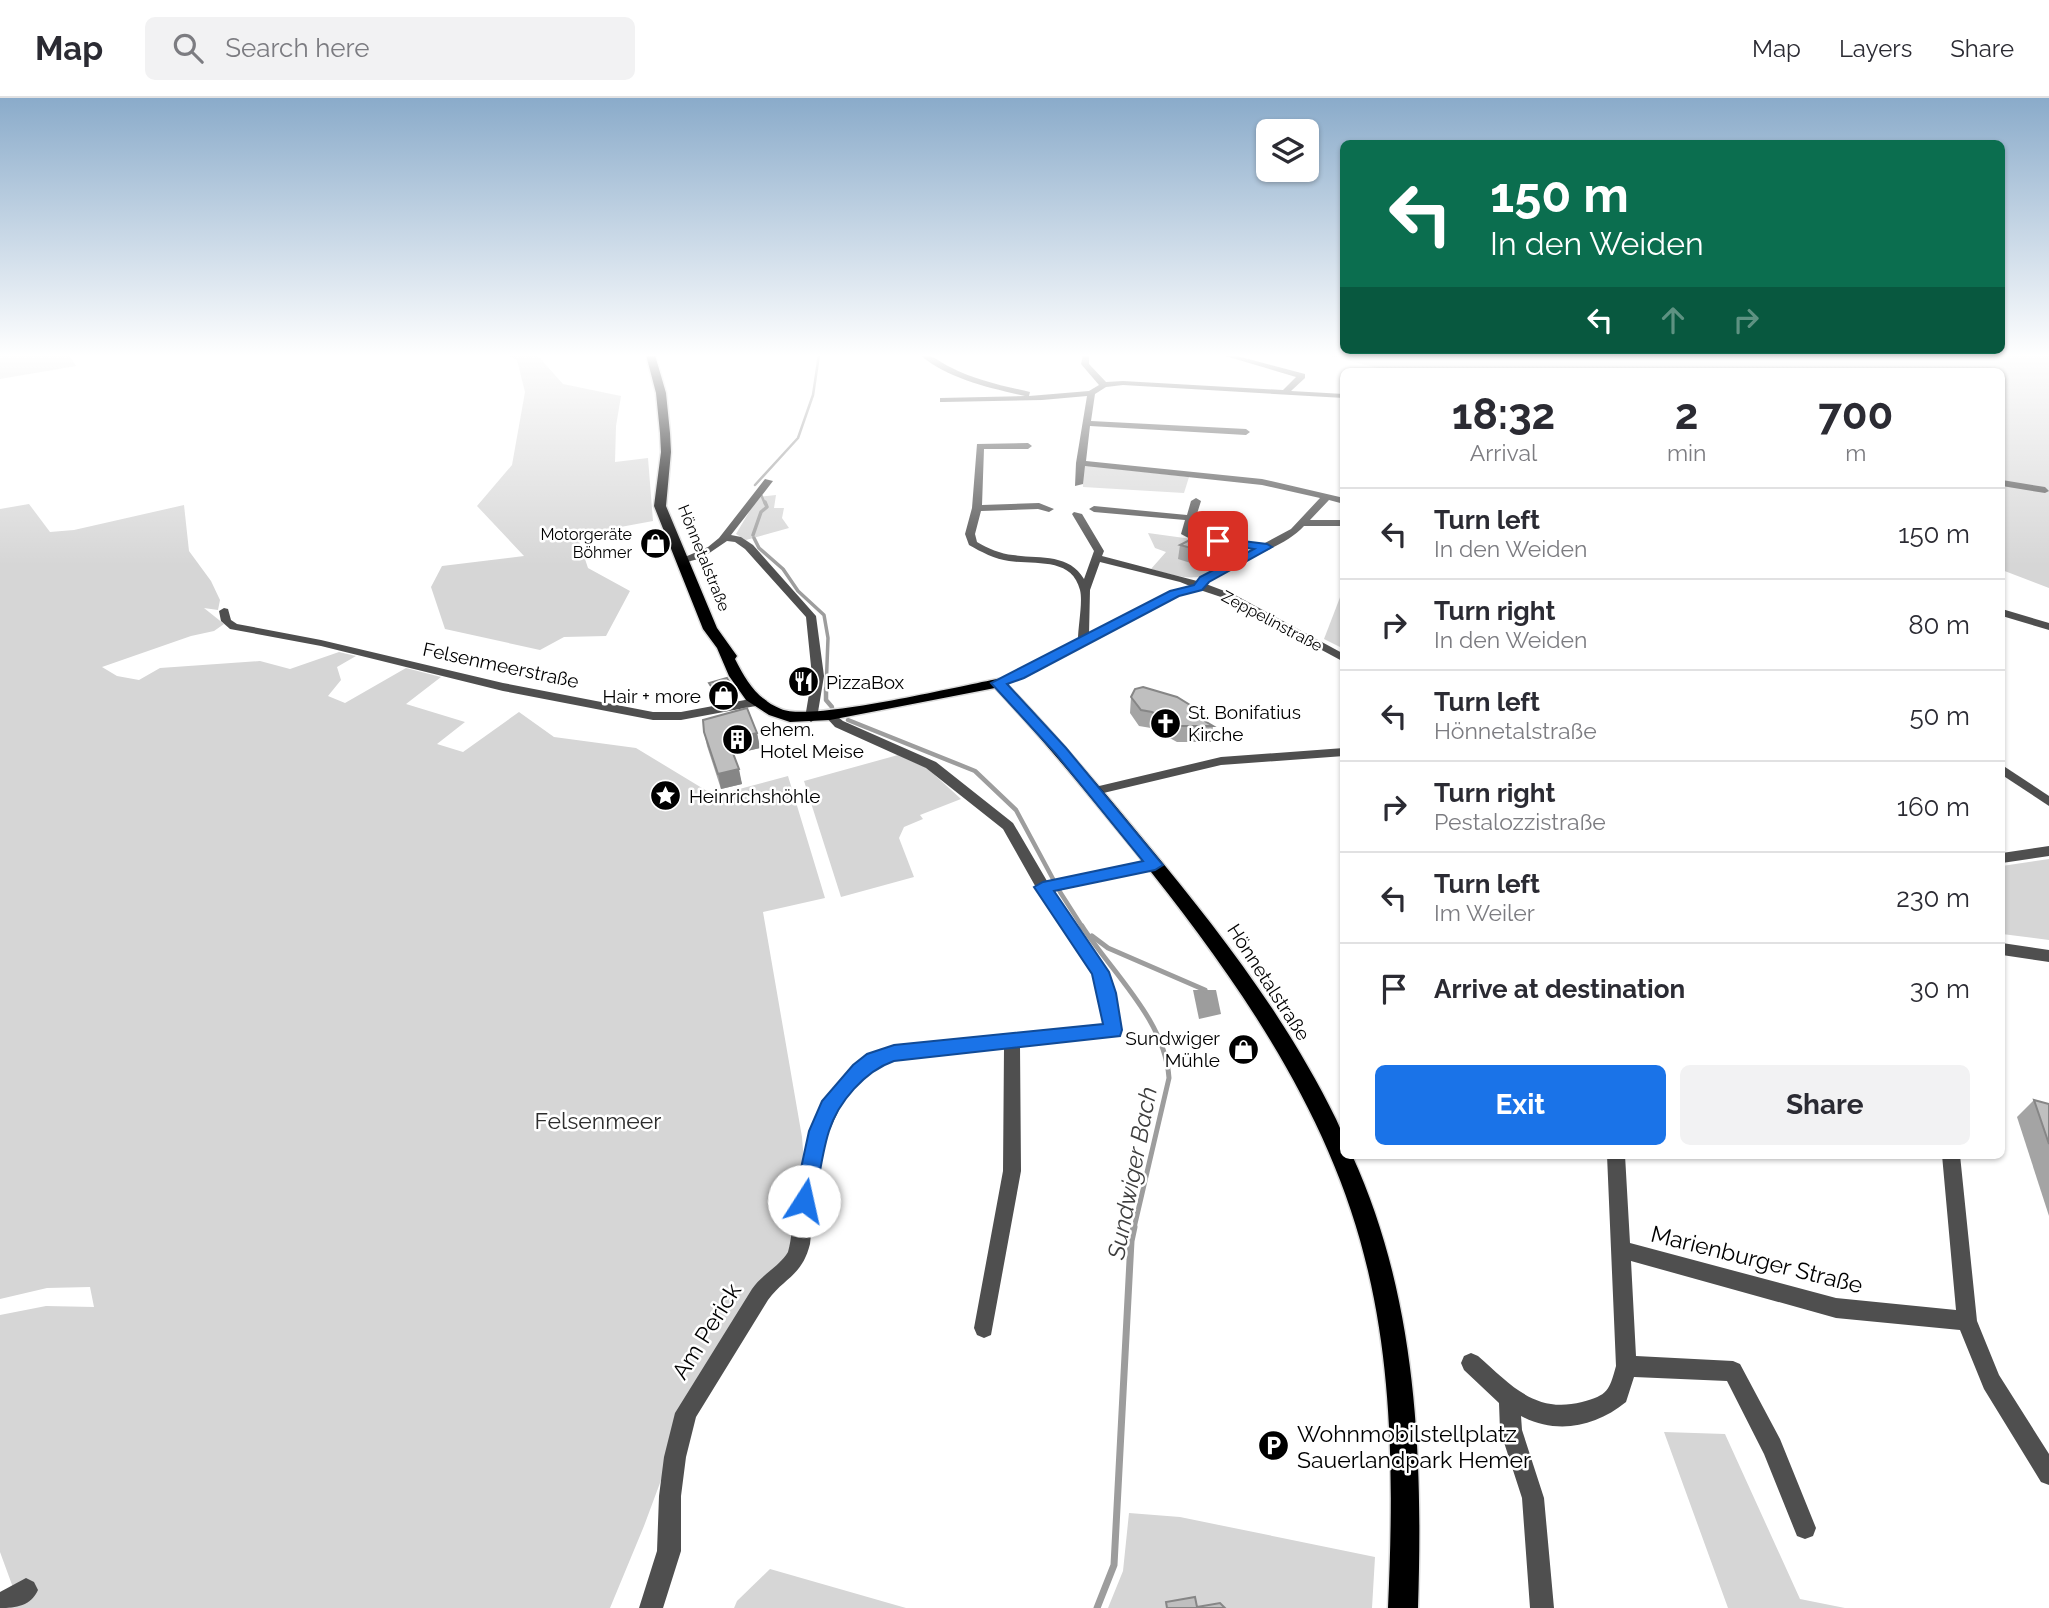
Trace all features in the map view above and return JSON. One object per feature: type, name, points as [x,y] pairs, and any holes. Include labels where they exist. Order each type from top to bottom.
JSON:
[{"type":"main road","name":"Hönnetalstraße","points":[[664,425],[665,465],[660,506],[710,629],[751,697],[781,715],[811,718],[998,683],[1095,791],[1205,927],[1261,1007],[1308,1085],[1340,1150]]},
{"type":"main road","name":"Hönnetalstraße","points":[[1344,1159],[1368,1226],[1396,1359],[1405,1453],[1403,1608]]},
{"type":"street","points":[[1078,484],[1085,425]]},
{"type":"street","points":[[1129,425],[1246,432]]},
{"type":"street","points":[[1028,446],[980,446],[976,508],[970,534],[972,543],[1009,558],[1059,562],[1073,569],[1085,590]]},
{"type":"street","points":[[1080,463],[1262,482],[1340,500]]},
{"type":"street","points":[[683,559],[700,555],[727,538],[752,498],[768,481]]},
{"type":"street","points":[[2005,483],[2045,490]]},
{"type":"street","points":[[998,683],[1083,642],[1174,593],[1198,587],[1205,579],[1267,547],[1304,523],[1327,496]]},
{"type":"street","points":[[1196,501],[1186,534],[1194,538],[1267,547]]},
{"type":"street","points":[[976,508],[1039,506],[1049,509]]},
{"type":"street","points":[[1094,509],[1190,518]]},
{"type":"street","points":[[1077,514],[1099,551],[1085,590],[1083,642]]},
{"type":"street","points":[[1304,523],[1340,523]]},
{"type":"street","points":[[727,538],[738,539],[749,547],[811,616],[818,676],[811,718]]},
{"type":"street","name":"Zeppelinstraße","points":[[1098,558],[1184,580],[1231,597],[1340,657]]},
{"type":"street","name":"Felsenmeerstraße","points":[[224,611],[226,621],[234,626],[321,643],[503,687],[653,716],[681,716],[761,702]]},
{"type":"street","points":[[2005,613],[2049,627]]},
{"type":"street","points":[[830,715],[839,724],[931,765],[991,812],[1012,832],[1045,887],[1155,865]]},
{"type":"street","points":[[1095,791],[1221,761],[1340,752]]},
{"type":"street","points":[[2005,771],[2049,802]]},
{"type":"street","points":[[2005,858],[2049,851]]},
{"type":"street","name":"Am Perick","points":[[651,1608],[669,1551],[670,1496],[675,1457],[686,1413],[755,1300],[768,1284],[793,1262],[800,1244],[811,1160],[829,1107],[859,1070],[874,1060],[894,1053],[1113,1030],[1107,993],[1100,972],[1045,887]]},
{"type":"street","points":[[2005,949],[2049,956]]},
{"type":"street","points":[[985,1328],[1012,1171],[1012,1042]]},
{"type":"street","points":[[1471,1363],[1509,1398],[1538,1413],[1564,1417],[1603,1407],[1619,1395],[1626,1366],[1616,1159]]},
{"type":"street","points":[[1951,1159],[1967,1321],[1991,1382],[2049,1474]]},
{"type":"street","name":"Marienburger Straße","points":[[1620,1249],[1836,1308],[1967,1321]]},
{"type":"street","points":[[1626,1366],[1733,1371],[1772,1447],[1805,1528]]},
{"type":"street","points":[[1509,1398],[1511,1430],[1533,1498],[1542,1608]]},
{"type":"street","points":[[0,1605],[26,1590]]},
{"type":"green space","points":[[519,425],[616,425],[615,462],[648,458],[653,521],[577,535],[588,568],[630,591],[606,636],[564,637],[540,650],[445,629],[431,587],[442,566],[524,556],[477,506],[512,465]]},
{"type":"green space","points":[[2005,425],[2049,425],[2049,588],[2005,571]]},
{"type":"green space","points":[[1083,465],[1189,477],[1184,493],[1083,487]]},
{"type":"green space","points":[[776,495],[774,508],[784,508],[782,518],[789,528],[746,540],[736,534],[758,497]]},
{"type":"green space","name":"Felsenmeer","points":[[29,504],[50,532],[74,530],[184,505],[189,551],[211,581],[220,600],[218,610],[204,608],[224,624],[214,631],[191,636],[102,667],[117,676],[139,680],[160,668],[260,661],[290,669],[339,652],[356,656],[337,667],[341,680],[328,696],[345,703],[406,668],[441,677],[406,704],[465,722],[437,744],[463,752],[519,712],[554,737],[636,748],[707,791],[709,797],[788,776],[825,898],[763,912],[802,1137],[805,1175],[792,1260],[693,1394],[610,1608],[10,1608],[15,1593],[0,1552],[0,1315],[46,1306],[94,1307],[90,1287],[47,1288],[0,1299],[0,509]]},
{"type":"green space","points":[[1148,533],[1228,544],[1242,557],[1198,577],[1151,569],[1166,552],[1155,548]]},
{"type":"green space","points":[[1340,597],[1340,647],[1324,639]]},
{"type":"green space","points":[[898,755],[927,768],[961,799],[920,815],[923,819],[904,827],[899,838],[914,877],[841,897],[804,781]]},
{"type":"green space","points":[[2049,859],[2049,940],[2005,934],[2005,866]]},
{"type":"green space","points":[[1664,1432],[1725,1434],[1800,1599],[1845,1608],[1728,1608]]},
{"type":"green space","points":[[1129,1513],[1180,1517],[1375,1557],[1372,1608],[1108,1608],[1123,1571]]},
{"type":"green space","points":[[770,1569],[906,1608],[734,1608],[737,1601]]},
{"type":"shaded area","points":[[1193,990],[1216,990],[1221,1014],[1199,1019]]},
{"type":"building","points":[[1205,532],[1225,540],[1202,551],[1180,545]]},
{"type":"building","points":[[727,678],[734,688],[715,692],[709,683]]},
{"type":"building","points":[[1143,687],[1177,697],[1203,713],[1198,717],[1213,726],[1179,726],[1152,712],[1141,710],[1131,697],[1135,689]]},
{"type":"building","points":[[747,708],[757,733],[728,740],[739,769],[718,774],[704,732],[703,720]]},
{"type":"building","points":[[2034,1100],[2049,1104],[2049,1144]]},
{"type":"building","points":[[1195,1597],[1197,1607],[1220,1603],[1225,1608],[1167,1608],[1166,1602]]},
{"type":"waterway","name":"Sundwiger Bach","points":[[755,485],[798,438],[802,425]]},
{"type":"waterway","name":"Sundwiger Bach","points":[[760,492],[765,504]]},
{"type":"waterway","name":"Sundwiger Bach","points":[[753,535],[761,512],[767,507],[765,502]]},
{"type":"waterway","name":"Sundwiger Bach","points":[[754,538],[759,548],[783,569],[798,591],[824,615],[828,638],[826,691]]},
{"type":"waterway","name":"Sundwiger Bach","points":[[826,691],[826,700],[832,707]]},
{"type":"waterway","name":"Sundwiger Bach","points":[[848,720],[975,771],[1016,810],[1060,892],[1083,928]]},
{"type":"waterway","name":"Sundwiger Bach","points":[[1082,926],[1148,1017],[1158,1036],[1169,1078],[1134,1228]]},
{"type":"waterway","points":[[1092,936],[1108,948],[1205,990]]},
{"type":"waterway","name":"Sundwiger Bach","points":[[1097,1608],[1114,1565],[1131,1241],[1134,1227]]},
{"type":"place","name":"Motorgeräte Böhmer","points":[[655,543]]},
{"type":"place","name":"PizzaBox","points":[[803,682]]},
{"type":"place","name":"Hair + more","points":[[724,696]]},
{"type":"place","name":"St. Bonifatius Kirche","points":[[1165,723]]},
{"type":"place","name":"ehem. Hotel Meise","points":[[737,740]]},
{"type":"place","name":"Heinrichshöhle","points":[[666,796]]},
{"type":"place","name":"Sundwiger Mühle","points":[[1243,1049]]},
{"type":"place","name":"Wohnmobilstellplatz Sauerlandpark Hemer","points":[[1274,1446]]},
{"type":"route","points":[[804,1201],[811,1160],[829,1107],[859,1070],[874,1060],[894,1053],[1113,1030],[1107,993],[1100,972],[1043,887],[1155,865],[1061,751],[998,683],[1019,675],[1174,593],[1198,587],[1205,579],[1267,547],[1218,541]]}]
